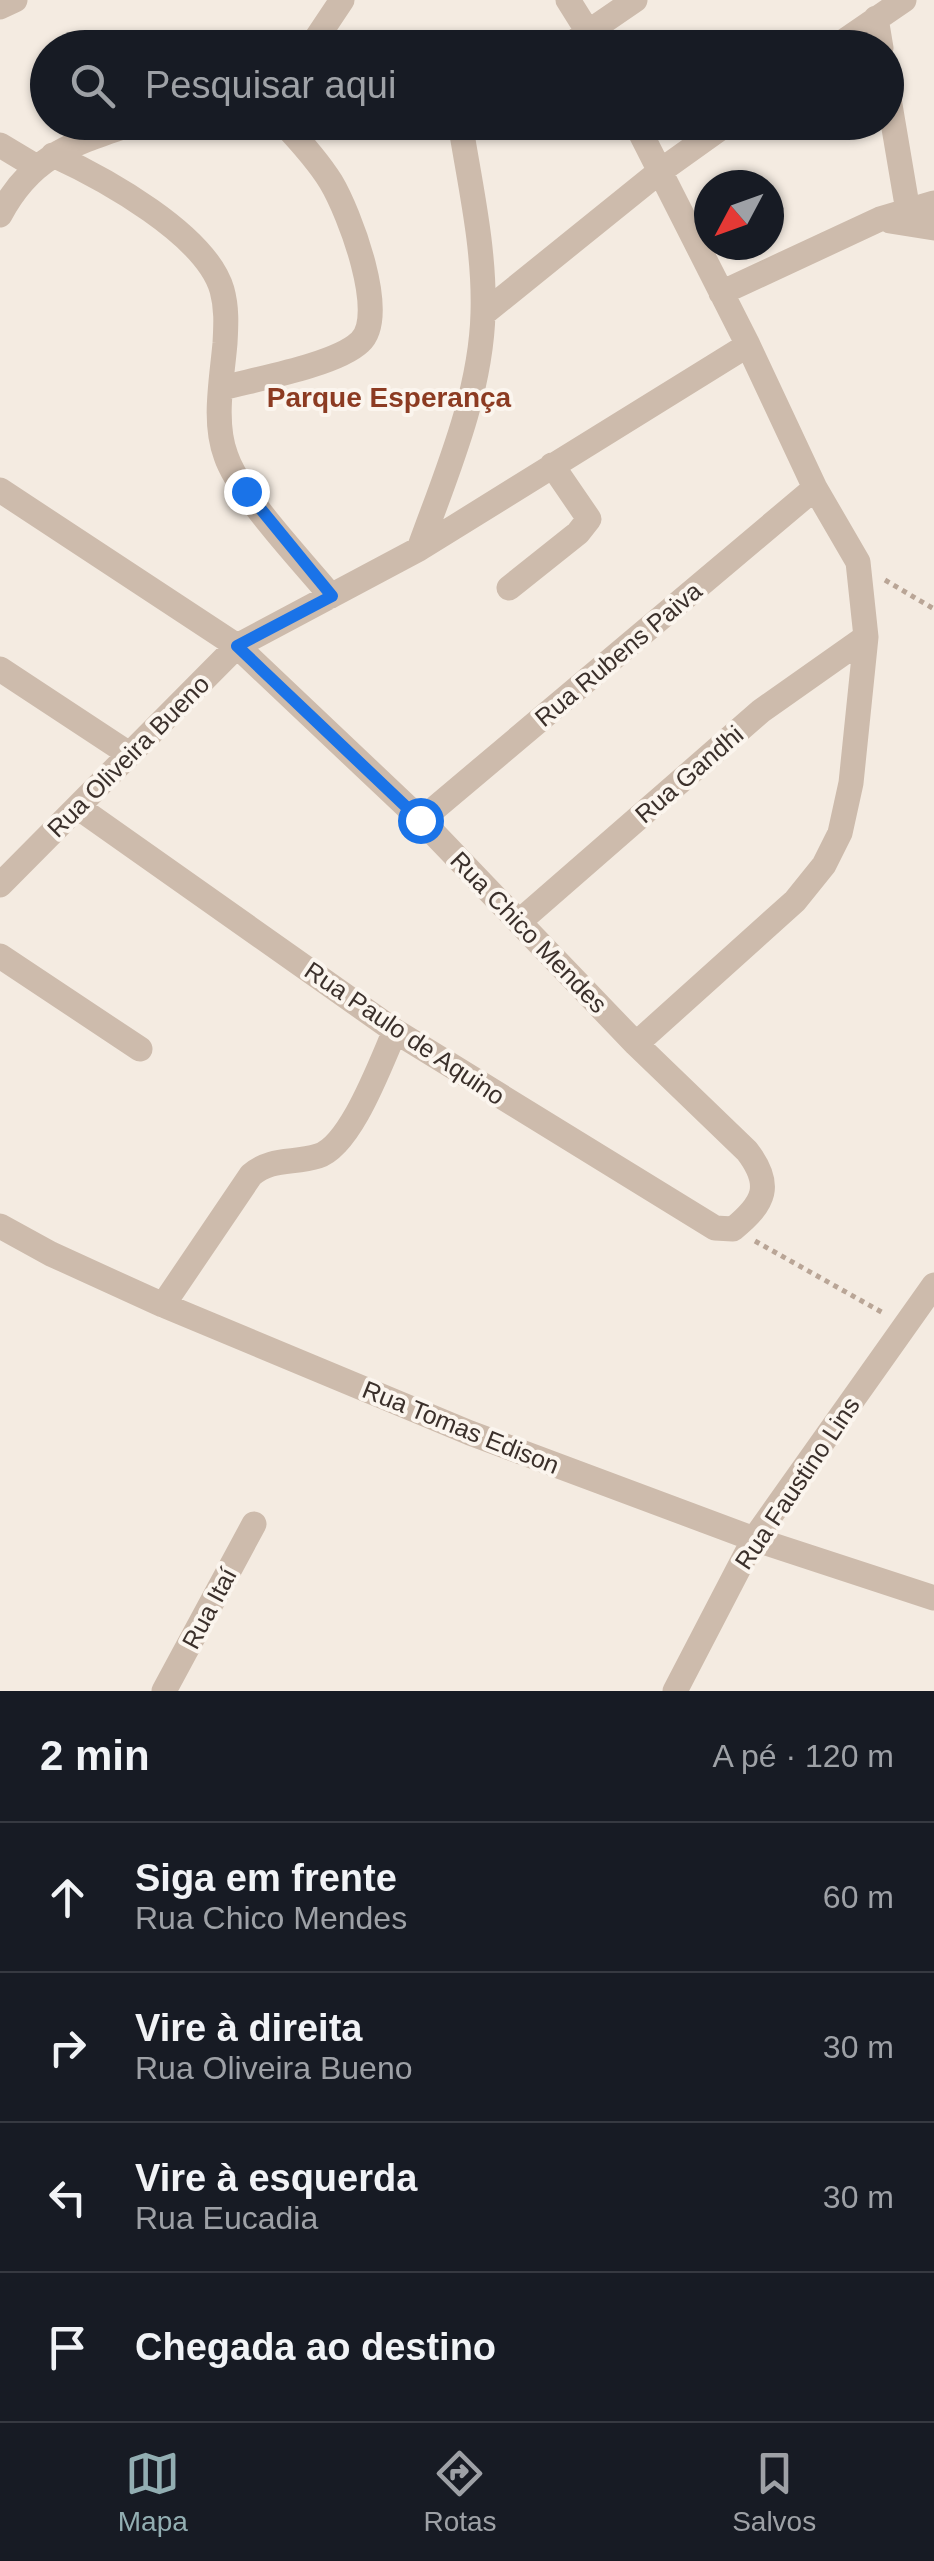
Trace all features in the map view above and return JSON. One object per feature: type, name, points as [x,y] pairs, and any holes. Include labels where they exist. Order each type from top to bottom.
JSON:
[{"type":"street","points":[[0,7],[15,0]]},
{"type":"street","points":[[322,30],[342,0]]},
{"type":"street","points":[[568,0],[588,30]]},
{"type":"street","points":[[603,30],[635,0]]},
{"type":"street","points":[[859,30],[904,0]]},
{"type":"street","points":[[876,18],[878,30]]},
{"type":"street","points":[[0,215],[12,192],[44,160],[93,140]]},
{"type":"street","points":[[222,388],[343,355],[364,340],[372,320],[368,286],[350,222],[331,182],[297,140]]},
{"type":"street","points":[[419,549],[475,379],[483,314],[481,260],[463,140]]},
{"type":"street","points":[[636,1044],[795,901],[824,865],[840,833],[851,782],[866,637],[858,562],[816,488],[644,140]]},
{"type":"street","points":[[483,314],[704,140]]},
{"type":"street","points":[[896,140],[908,211]]},
{"type":"street","points":[[0,145],[127,192],[166,222],[204,260],[221,286],[226,313],[219,432],[226,460],[246,491],[332,596]]},
{"type":"street","points":[[721,294],[880,219],[934,203]]},
{"type":"street","points":[[880,219],[934,228]]},
{"type":"street","name":"Rua Oliveira Bueno","points":[[0,885],[9,860],[79,808],[237,646],[419,549],[748,344]]},
{"type":"street","points":[[509,588],[578,533],[589,519],[552,466]]},
{"type":"street","name":"Rua Rubens Paiva","points":[[420,820],[816,488]]},
{"type":"street","name":"Rua Chico Mendes","points":[[0,490],[237,646],[420,820],[636,1044],[747,1151],[764,1183],[762,1199],[738,1225]]},
{"type":"street","name":"Rua Gandhi","points":[[520,921],[762,711],[866,637]]},
{"type":"street","points":[[0,670],[129,754]]},
{"type":"street","name":"Rua Paulo de Aquino","points":[[79,808],[395,1031],[715,1228],[738,1225]]},
{"type":"street","points":[[0,956],[140,1050]]},
{"type":"street","points":[[163,1305],[252,1175],[262,1166],[314,1158],[337,1145],[395,1031]]},
{"type":"street","name":"Rua Tomas Edison","points":[[0,1226],[163,1305],[470,1433],[754,1539],[934,1598]]},
{"type":"street","name":"Rua Faustino Lins","points":[[675,1691],[754,1539],[934,1285]]},
{"type":"street","name":"Rua Itaí","points":[[164,1691],[254,1524]]},
{"type":"path","points":[[858,562],[934,609]]},
{"type":"path","points":[[738,1225],[905,1326]]},
{"type":"district","name":"Parque Esperança","points":[[389,397]]},
{"type":"route","points":[[246,491],[332,596],[237,646],[420,820]]}]
